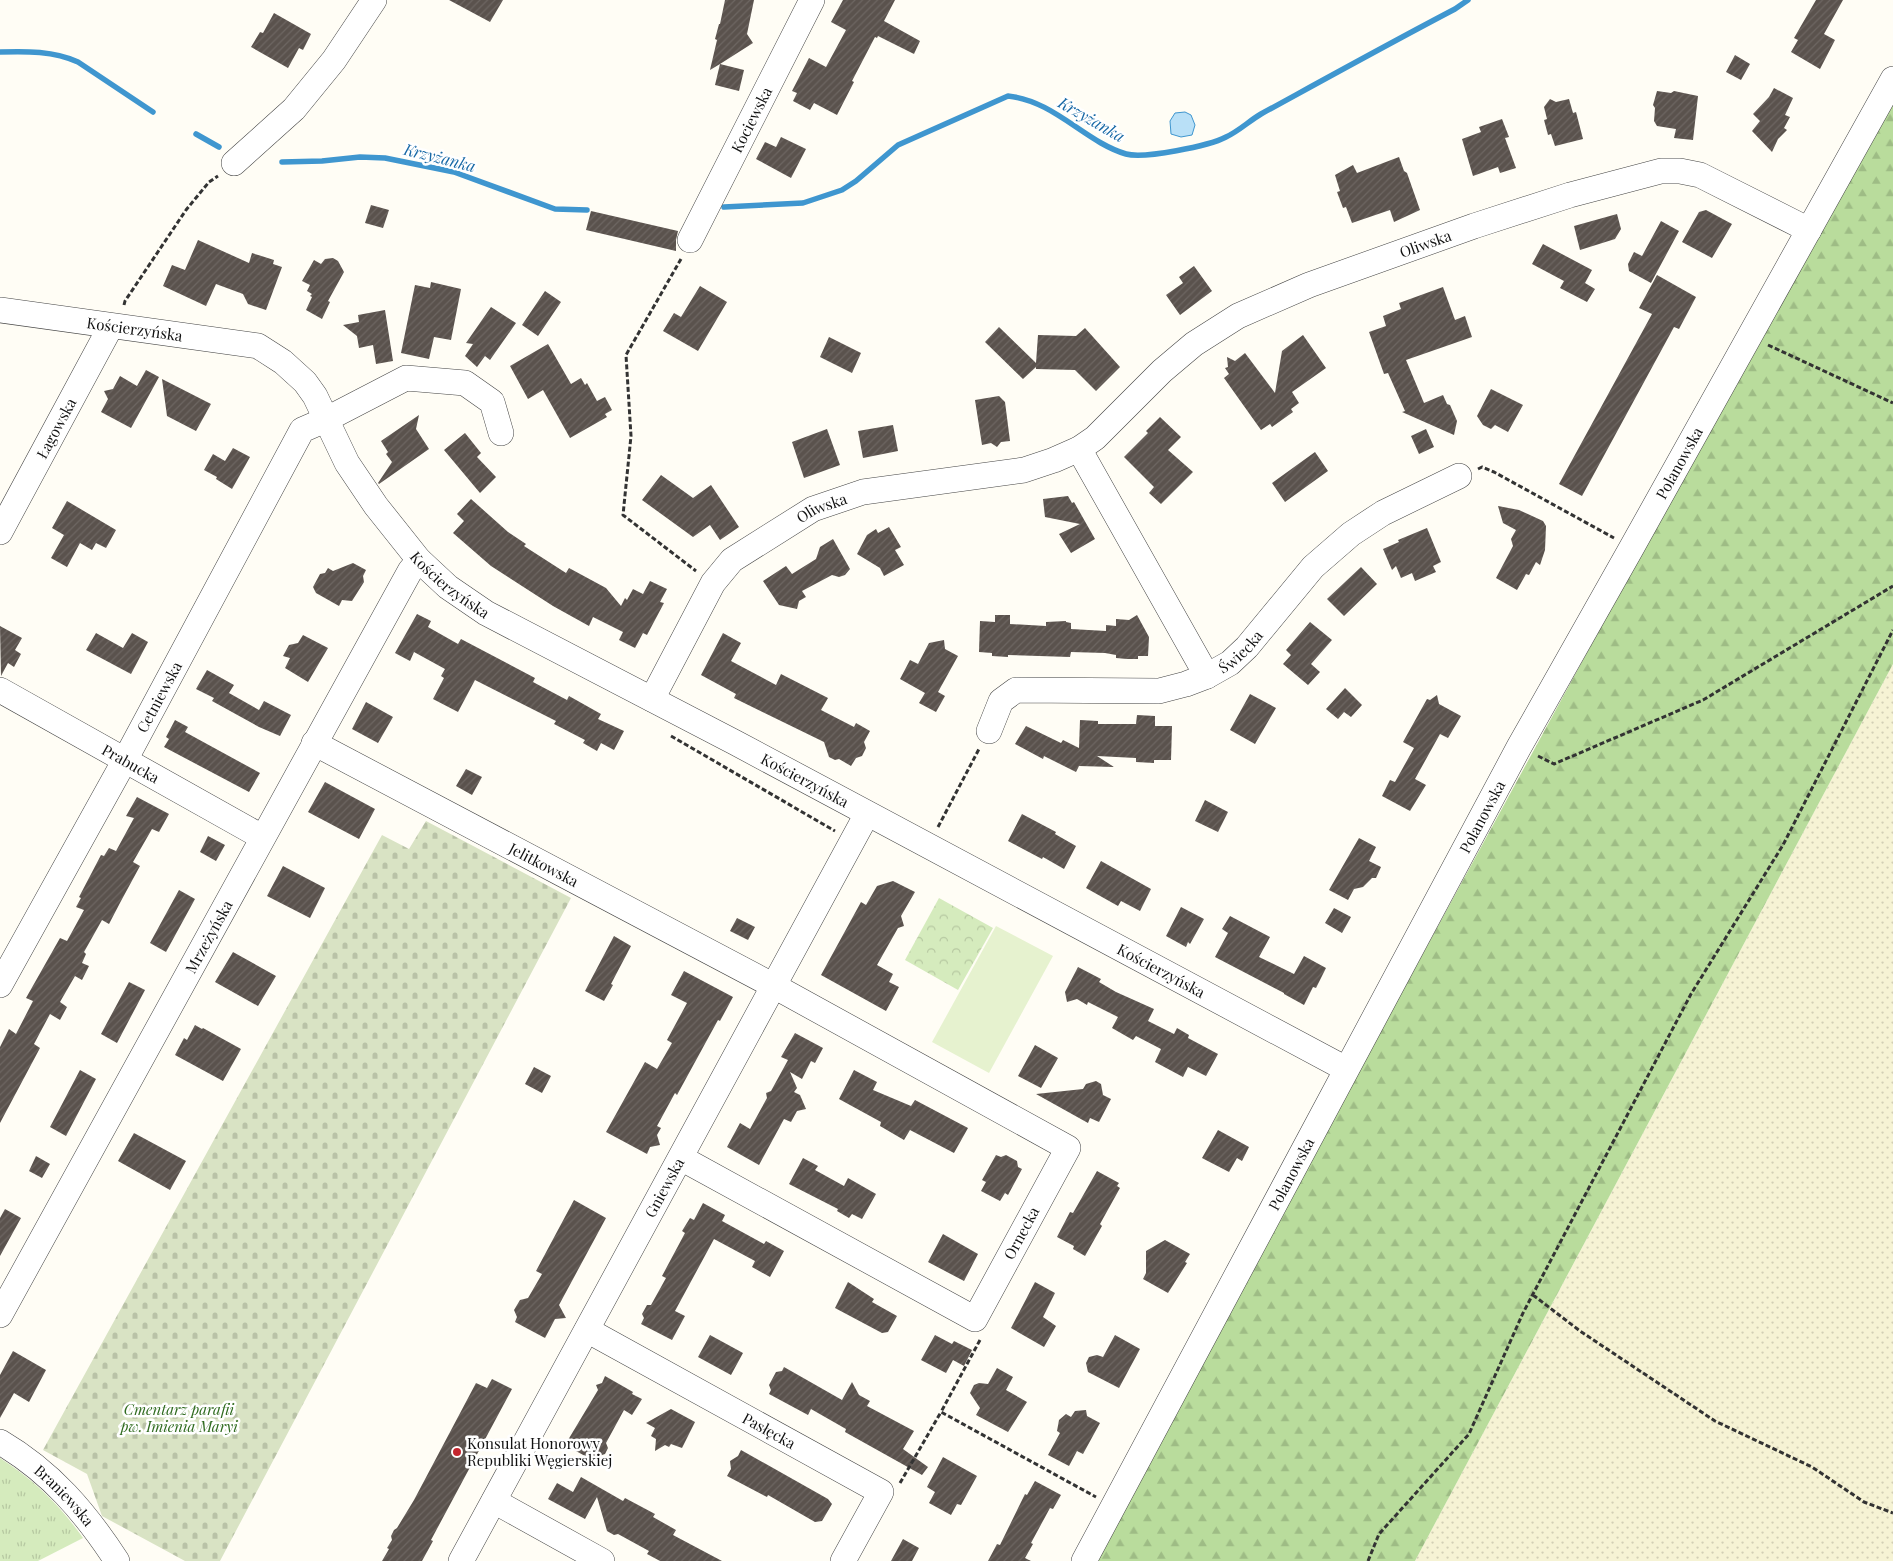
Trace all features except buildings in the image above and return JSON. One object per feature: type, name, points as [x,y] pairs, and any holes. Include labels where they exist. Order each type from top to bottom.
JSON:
[{"type":"street","name":"Kociewska","points":[[690,240],[812,0]]},
{"type":"street","points":[[234,163],[294,109],[334,60],[368,10]]},
{"type":"street","name":"Polanowska","points":[[1084,1561],[1519,747],[1893,79]]},
{"type":"street","name":"Oliwska","points":[[652,699],[713,584],[732,560],[813,509],[863,492],[1024,470],[1079,449],[1095,438],[1162,371],[1187,350],[1238,316],[1309,285],[1474,226],[1570,195],[1661,171],[1680,171],[1700,176],[1809,230]]},
{"type":"street","name":"Kościerzyńska","points":[[0,310],[258,346],[283,362],[305,382],[315,396],[347,463],[376,506],[419,560],[448,587],[486,613],[1150,963],[1346,1069]]},
{"type":"street","name":"Łagowska","points":[[0,532],[115,327]]},
{"type":"street","points":[[326,420],[406,378],[465,383],[492,402],[501,433]]},
{"type":"street","name":"Cetniewska","points":[[0,985],[125,760],[302,430],[326,420]]},
{"type":"street","points":[[1079,449],[1207,676]]},
{"type":"street","name":"Świecka","points":[[989,730],[1001,701],[1016,690],[1159,690],[1186,684],[1207,676],[1230,663],[1247,647],[1313,567],[1351,534],[1383,513],[1459,476]]},
{"type":"street","name":"Mrzeżyńska","points":[[0,1315],[262,837],[410,571],[419,560]]},
{"type":"street","name":"Prabucka","points":[[0,690],[262,837]]},
{"type":"street","name":"Jelitkowska","points":[[314,744],[774,986]]},
{"type":"street","name":"Gniewska","points":[[461,1561],[867,814]]},
{"type":"street","name":"Ornecka","points":[[774,986],[1068,1148],[975,1319]]},
{"type":"street","points":[[681,1158],[975,1319]]},
{"type":"street","name":"Pasłęcka","points":[[587,1330],[881,1492]]},
{"type":"street","name":"Braniewska","points":[[0,1442],[26,1458],[60,1488],[100,1534],[117,1561]]},
{"type":"street","points":[[843,1561],[881,1492]]},
{"type":"street","points":[[494,1501],[602,1561]]},
{"type":"path","points":[[115,327],[125,301],[186,210],[209,182],[234,163]]},
{"type":"path","points":[[690,240],[684,254],[626,355],[631,436],[623,515],[713,584]]},
{"type":"path","points":[[1750,337],[1893,403]]},
{"type":"path","points":[[1459,476],[1482,467],[1632,548]]},
{"type":"path","points":[[1519,747],[1554,764],[1703,700],[1893,586]]},
{"type":"path","points":[[1368,1561],[1379,1534],[1469,1434],[1533,1295],[1691,994],[1783,844],[1893,630]]},
{"type":"path","points":[[928,847],[989,730]]},
{"type":"path","points":[[1533,1295],[1580,1331],[1715,1421],[1812,1467],[1864,1502],[1893,1513]]},
{"type":"path","points":[[881,1492],[895,1491],[941,1412],[981,1338],[975,1319]]},
{"type":"path","points":[[941,1412],[1114,1507]]},
{"type":"shaded area","points":[[1893,664],[1893,1561],[1415,1561],[1552,1304]]},
{"type":"green space","points":[[1893,91],[1893,664],[1415,1561],[1092,1561]]},
{"type":"green space","name":"Cmentarz parafii pw. Imienia Maryi","points":[[426,821],[571,898],[220,1561],[185,1561],[102,1516],[87,1474],[43,1450],[382,835],[409,849]]},
{"type":"green space","points":[[939,898],[993,928],[958,990],[905,960]]},
{"type":"green space","points":[[996,926],[1053,956],[989,1073],[932,1042]]},
{"type":"green space","points":[[0,1458],[46,1494],[65,1514],[83,1538],[38,1561],[0,1561]]},
{"type":"water","points":[[1185,112],[1191,115],[1195,125],[1192,135],[1181,137],[1171,134],[1170,121],[1175,113]]},
{"type":"waterway","name":"Krzyżanka","points":[[724,207],[803,203],[842,190],[856,181],[898,145],[1008,96],[1025,99],[1040,105],[1097,141],[1126,154],[1147,155],[1176,151],[1218,141],[1231,135],[1261,114],[1455,9],[1468,0]]},
{"type":"waterway","name":"Krzyżanka","points":[[0,52],[40,52],[69,58],[78,62],[153,112]]},
{"type":"waterway","name":"Krzyżanka","points":[[196,134],[219,147]]},
{"type":"waterway","name":"Krzyżanka","points":[[282,162],[322,161],[360,157],[385,158],[454,172],[555,209],[587,210]]},
{"type":"place","name":"Konsulat Honorowy Republiki Węgierskiej","points":[[457,1452]]}]
